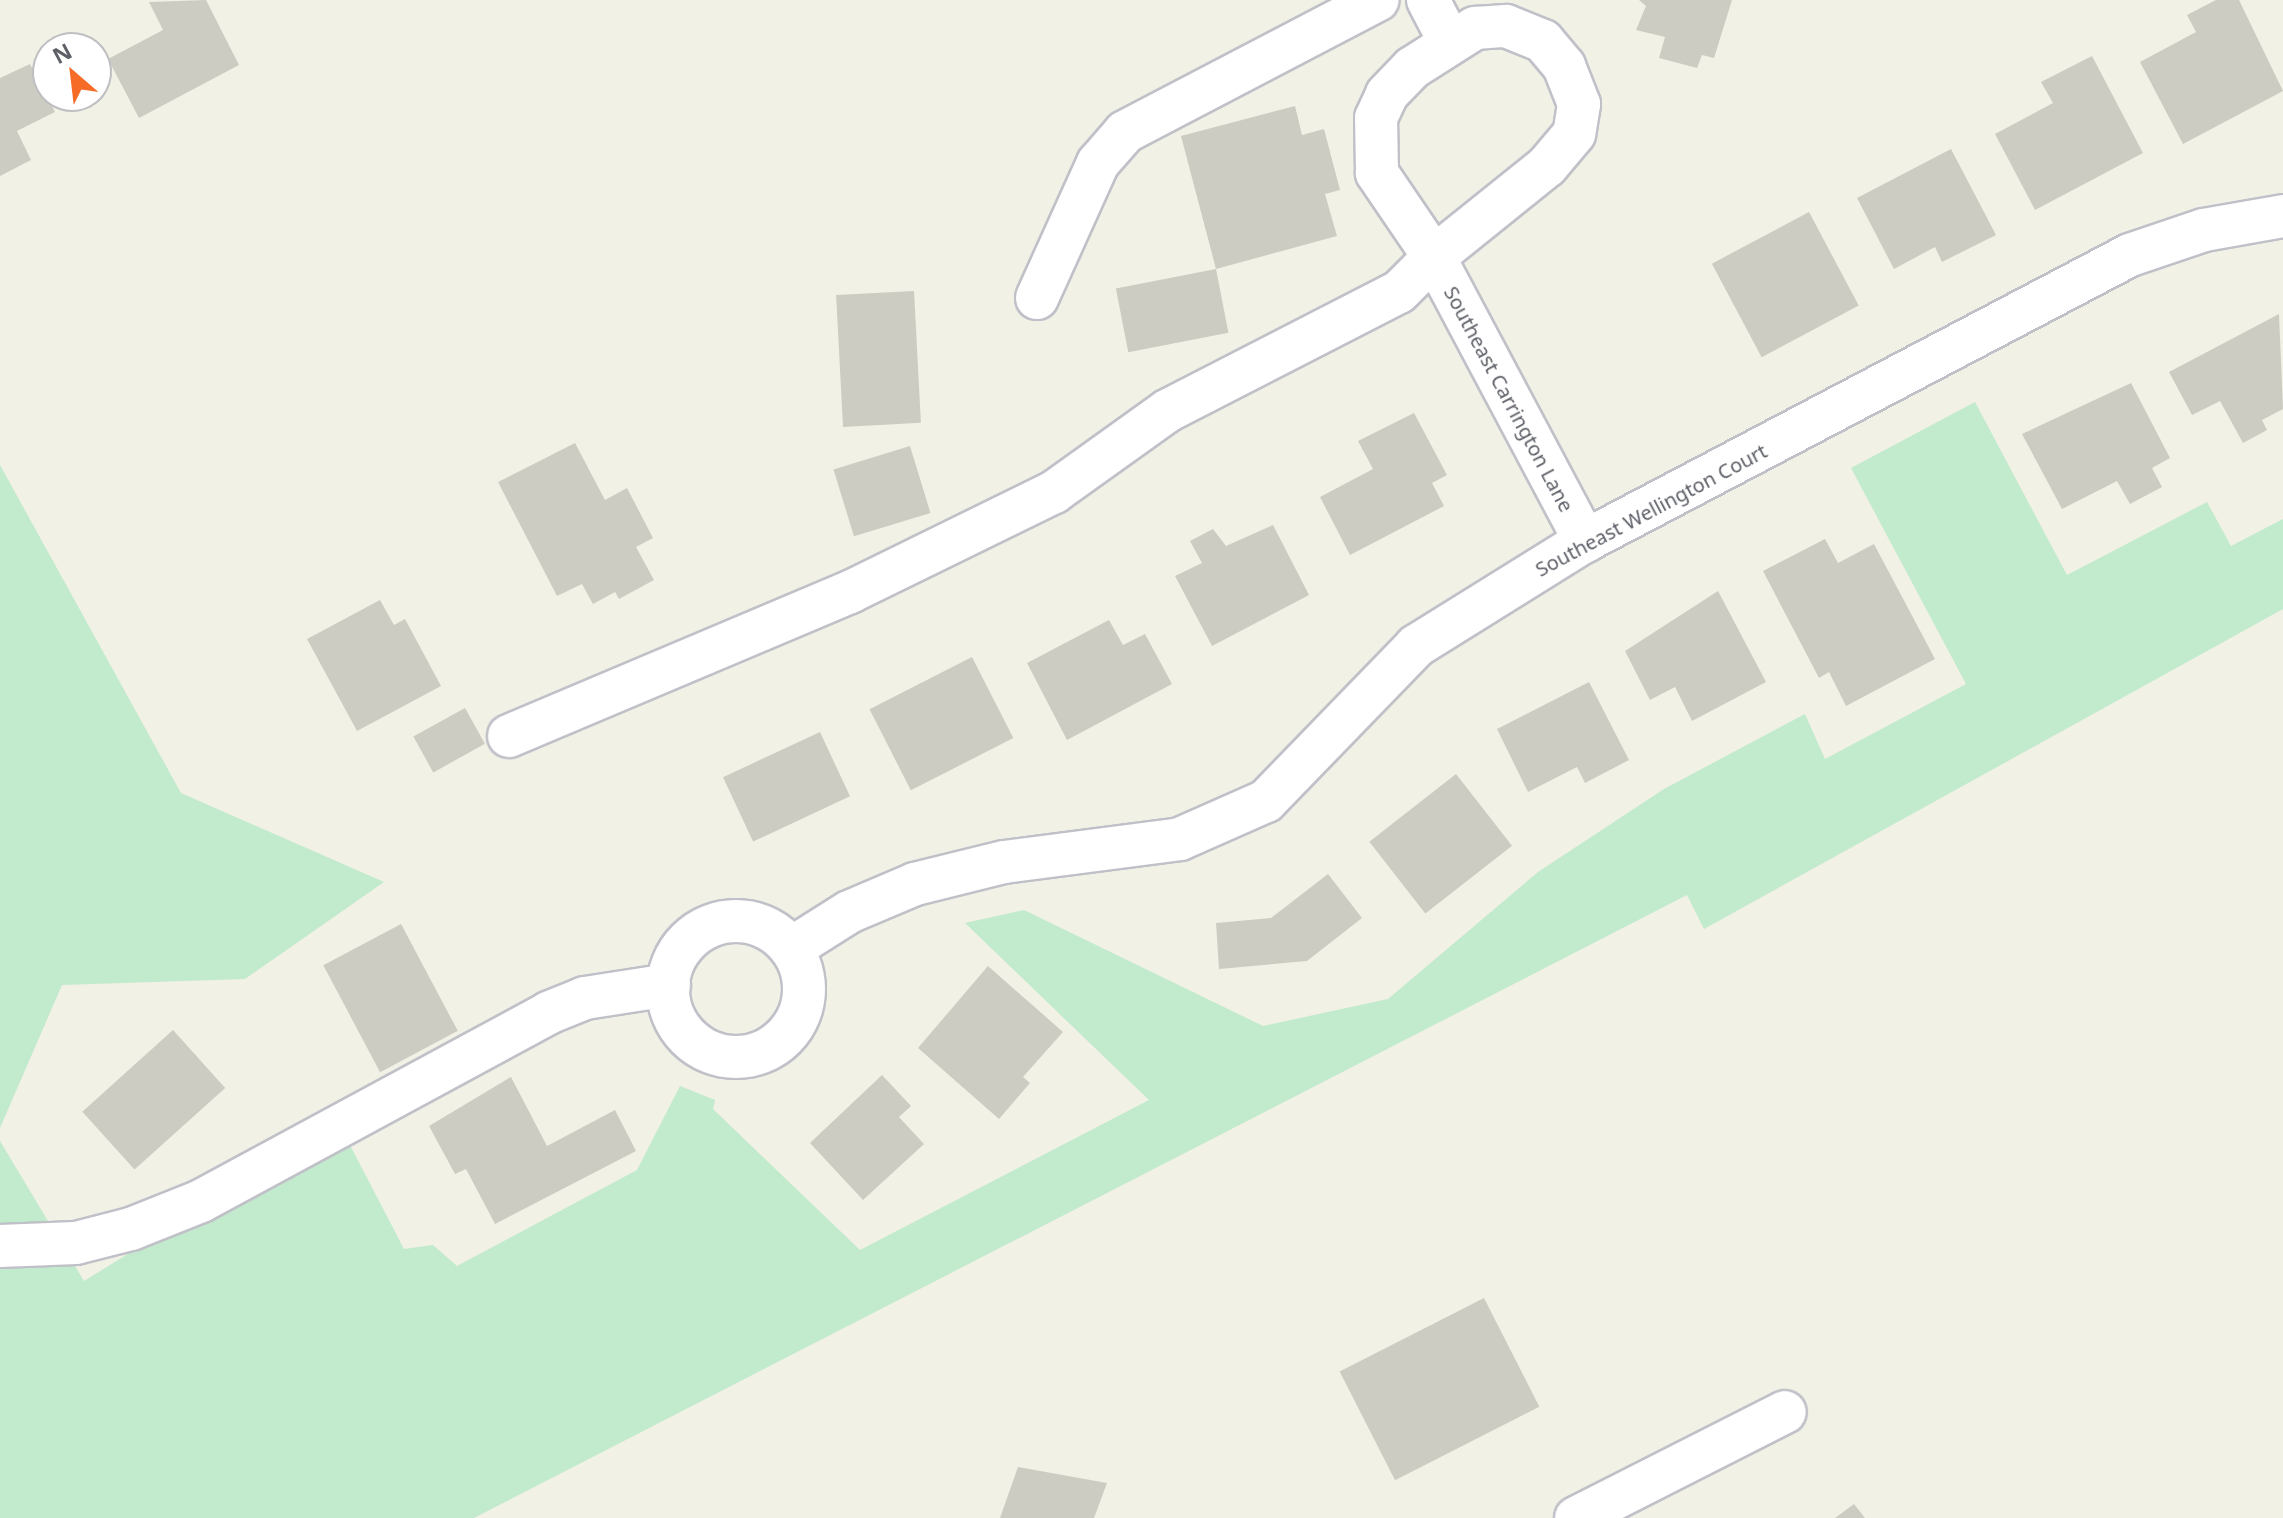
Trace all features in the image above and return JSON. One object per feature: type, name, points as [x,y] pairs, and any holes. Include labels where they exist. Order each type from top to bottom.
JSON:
[{"type":"street","points":[[1037,298],[1098,163],[1125,132],[1378,0]]},
{"type":"street","points":[[1428,0],[1450,42]]},
{"type":"street","name":"Southeast Carrington Lane","points":[[1434,257],[1547,166],[1574,134],[1579,104],[1564,66],[1543,41],[1506,26],[1475,28],[1450,42],[1387,94],[1376,118],[1377,173],[1434,257],[1585,541]]},
{"type":"street","name":"Southeast Wellington Court","points":[[792,948],[849,912],[915,884],[1004,862],[1180,839],[1266,801],[1416,646],[1585,541],[2130,255],[2204,230],[2283,216]]},
{"type":"street","points":[[509,736],[850,592],[1054,492],[1167,411],[1399,292],[1434,257]]},
{"type":"street","points":[[745,920],[771,929],[792,948],[803,971],[805,997],[787,1034],[763,1052],[717,1055],[696,1044],[679,1026],[669,985],[677,954],[715,923],[745,920]]},
{"type":"street","points":[[0,1246],[76,1243],[131,1229],[201,1201],[548,1013],[585,998],[669,985]]},
{"type":"street","points":[[1576,1518],[1785,1412]]},
{"type":"green space","points":[[1975,402],[2067,575],[2207,502],[2231,546],[2283,519],[2283,609],[1704,929],[1687,895],[474,1518],[0,1518],[0,1141],[84,1281],[339,1124],[404,1249],[433,1245],[457,1266],[637,1170],[680,1086],[715,1100],[713,1109],[860,1250],[1149,1100],[965,923],[1024,910],[1263,1026],[1388,999],[1538,872],[1664,789],[1805,714],[1825,759],[1966,684],[1851,468]]},
{"type":"green space","points":[[0,465],[181,793],[384,882],[245,979],[62,985],[0,1128]]},
{"type":"building","points":[[206,0],[239,65],[139,118],[112,67],[112,57],[163,30],[149,2]]},
{"type":"building","points":[[1639,0],[1732,0],[1714,58],[1702,55],[1697,68],[1659,58],[1665,37],[1636,30],[1646,6]]},
{"type":"building","points":[[2216,0],[2239,0],[2283,91],[2183,144],[2140,62],[2196,32],[2187,15]]},
{"type":"building","points":[[2092,56],[2143,153],[2035,210],[1995,134],[2053,103],[2041,82]]},
{"type":"building","points":[[30,64],[32,112],[55,112],[17,131],[31,160],[0,176],[0,78]]},
{"type":"building","points":[[1295,106],[1302,135],[1324,129],[1340,190],[1325,194],[1337,236],[1216,269],[1181,136]]},
{"type":"building","points":[[1951,149],[1996,235],[1942,262],[1935,247],[1894,269],[1857,198]]},
{"type":"building","points":[[1809,212],[1859,306],[1762,357],[1712,264]]},
{"type":"building","points":[[1216,269],[1228,333],[1128,352],[1116,288]]},
{"type":"building","points":[[914,291],[921,423],[843,427],[836,295]]},
{"type":"building","points":[[2279,314],[2283,409],[2262,420],[2267,430],[2243,443],[2220,401],[2192,415],[2169,372]]},
{"type":"building","points":[[2131,383],[2170,458],[2152,468],[2162,487],[2130,504],[2117,481],[2062,509],[2022,434]]},
{"type":"building","points":[[1414,413],[1447,475],[1432,483],[1444,506],[1350,555],[1320,497],[1373,469],[1358,441]]},
{"type":"building","points":[[575,443],[605,500],[627,488],[653,538],[636,547],[654,580],[619,599],[615,592],[593,604],[582,584],[557,596],[498,482]]},
{"type":"building","points":[[910,446],[930,513],[854,536],[833,469]]},
{"type":"building","points":[[1273,525],[1309,595],[1212,646],[1175,576],[1202,563],[1190,541],[1213,529],[1226,546]]},
{"type":"building","points":[[1825,539],[1838,563],[1874,544],[1935,659],[1846,706],[1829,672],[1819,678],[1763,571]]},
{"type":"building","points":[[1718,591],[1766,682],[1692,721],[1675,687],[1650,700],[1625,651]]},
{"type":"building","points":[[380,600],[394,625],[405,619],[441,686],[357,731],[307,639]]},
{"type":"building","points":[[1109,620],[1123,645],[1145,634],[1172,684],[1067,740],[1027,663]]},
{"type":"building","points":[[972,657],[1013,738],[911,790],[870,709]]},
{"type":"building","points":[[1589,682],[1629,760],[1585,783],[1577,767],[1528,792],[1497,729]]},
{"type":"building","points":[[465,708],[485,744],[433,772],[413,737]]},
{"type":"building","points":[[820,732],[850,796],[753,842],[723,777]]},
{"type":"building","points":[[1456,774],[1512,846],[1425,913],[1369,842]]},
{"type":"building","points":[[1328,874],[1362,918],[1307,961],[1219,969],[1216,923],[1271,918]]},
{"type":"building","points":[[401,924],[458,1031],[380,1072],[323,965]]},
{"type":"building","points":[[988,966],[1063,1032],[1023,1077],[1030,1083],[999,1119],[918,1048]]},
{"type":"building","points":[[173,1030],[225,1088],[135,1170],[82,1112]]},
{"type":"building","points":[[882,1075],[911,1106],[899,1117],[924,1144],[863,1200],[810,1143]]},
{"type":"building","points":[[511,1077],[547,1146],[615,1110],[636,1151],[495,1224],[466,1169],[455,1174],[429,1126]]},
{"type":"building","points":[[1484,1298],[1539,1407],[1395,1480],[1340,1372]]},
{"type":"building","points":[[1018,1467],[1107,1483],[1094,1518],[1000,1518]]},
{"type":"building","points":[[1854,1504],[1865,1518],[1835,1518]]}]
